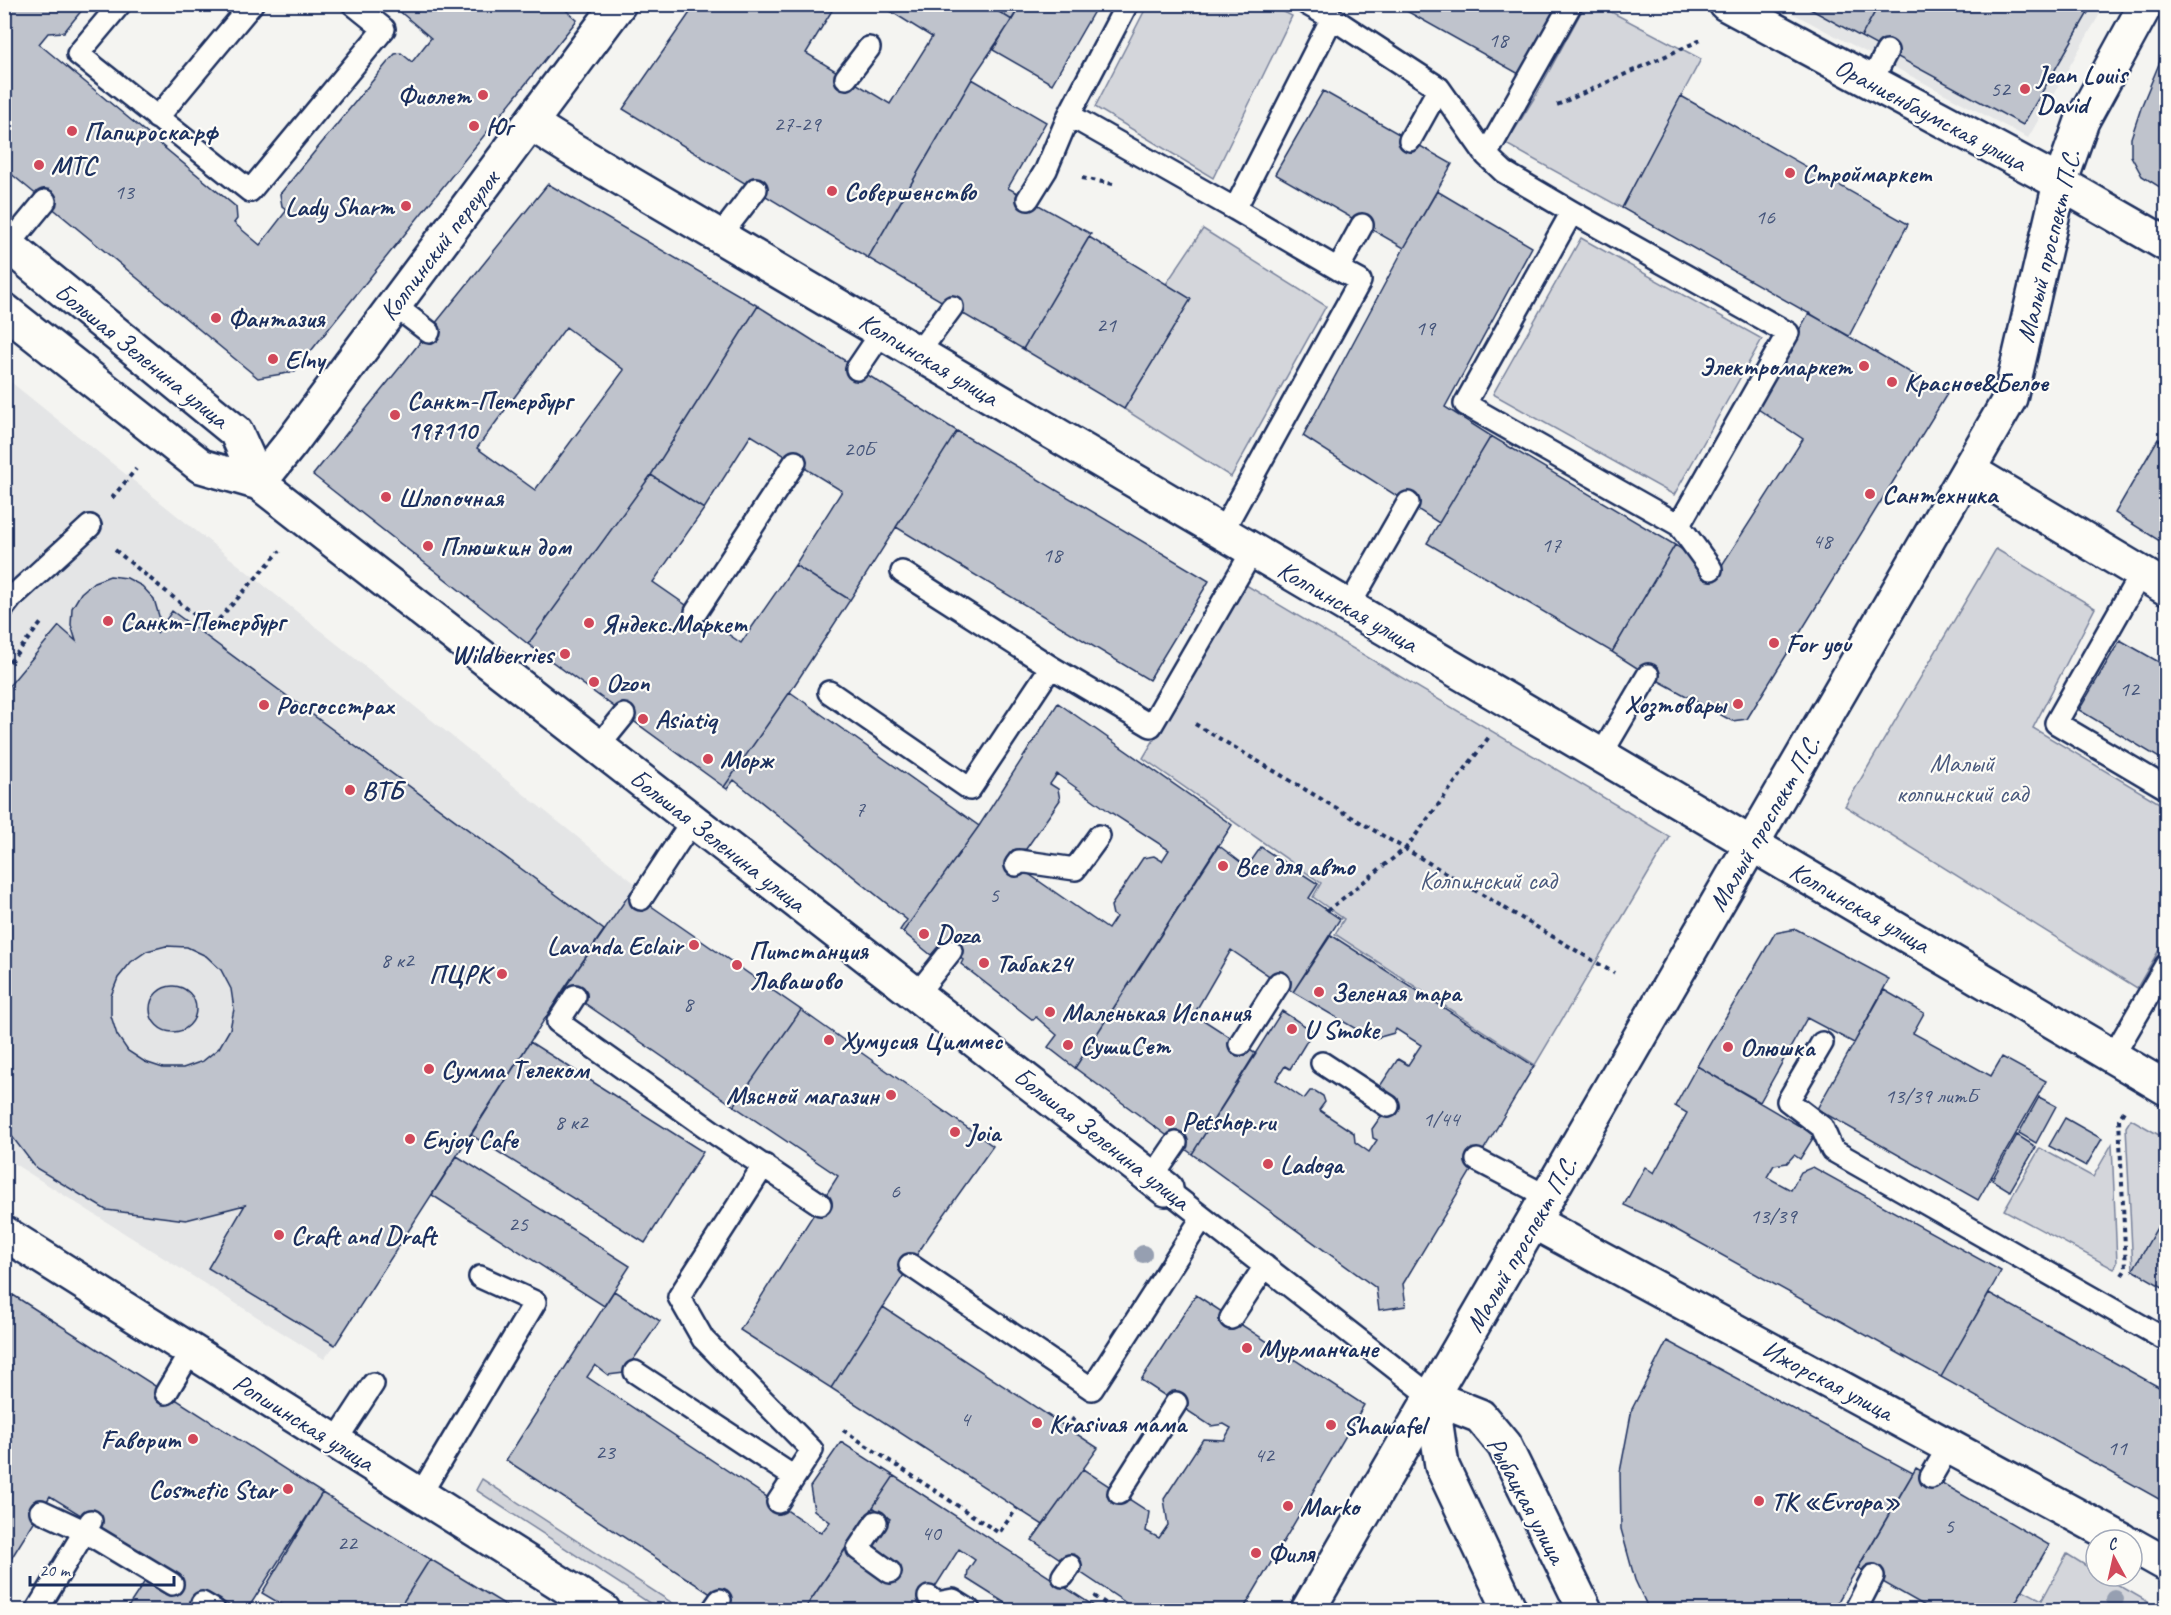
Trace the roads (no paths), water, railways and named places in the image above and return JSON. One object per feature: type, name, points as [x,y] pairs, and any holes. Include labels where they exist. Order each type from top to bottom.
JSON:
[{"type":"street","name":"Колпинский переулок","points":[[259,483],[619,4]]},
{"type":"street","name":"Ораниенбаумская улица","points":[[1726,4],[2060,183],[2166,244]]},
{"type":"street","name":"Малый проспект П.С.","points":[[1322,1606],[1432,1398],[1970,471],[2010,398],[2060,183],[2082,121],[2146,4]]},
{"type":"street","name":"Колпинская улица","points":[[530,123],[2166,1088]]},
{"type":"street","name":"Большая Зеленина улица","points":[[6,244],[236,432],[259,483]]},
{"type":"street","name":"Большая Зеленина улица","points":[[4,310],[201,466],[259,483],[1159,1183]]},
{"type":"street","points":[[1970,471],[2154,580]]},
{"type":"street","name":"Ижорская улица","points":[[1541,1210],[1949,1446],[2100,1528]]},
{"type":"street","name":"Ропшинская улица","points":[[4,1233],[603,1611]]},
{"type":"street","points":[[1432,1398],[1442,1466],[1510,1611]]},
{"type":"street","name":"Рыбацкая улица","points":[[1432,1398],[1480,1416],[1504,1445],[1585,1611]]},
{"type":"lane","points":[[120,4],[78,54],[125,103],[157,118],[250,190],[384,29],[353,4]]},
{"type":"lane","points":[[157,118],[252,4]]},
{"type":"lane","points":[[1028,199],[1046,170],[1069,115],[1127,4]]},
{"type":"lane","points":[[1306,4],[1332,18],[1439,88],[1486,155],[1504,171],[1572,212],[1788,333],[1679,525]]},
{"type":"lane","points":[[1486,155],[1571,4]]},
{"type":"lane","points":[[1235,208],[1332,18]]},
{"type":"lane","points":[[846,78],[869,48]]},
{"type":"lane","points":[[1871,82],[1887,51]]},
{"type":"lane","points":[[1410,140],[1439,88]]},
{"type":"lane","points":[[1069,115],[1359,281],[1222,532]]},
{"type":"lane","points":[[720,236],[756,189]]},
{"type":"lane","points":[[6,244],[45,201]]},
{"type":"lane","points":[[1572,212],[1461,409],[1679,525],[1711,568]]},
{"type":"lane","points":[[1338,269],[1362,225]]},
{"type":"lane","points":[[394,305],[429,332]]},
{"type":"lane","points":[[918,353],[952,307]]},
{"type":"lane","points":[[857,369],[882,332]]},
{"type":"lane","points":[[696,612],[795,462]]},
{"type":"lane","points":[[1349,606],[1408,502]]},
{"type":"lane","points":[[7,600],[90,526]]},
{"type":"lane","points":[[902,572],[1051,667],[1151,726],[1253,550]]},
{"type":"lane","points":[[2154,580],[2056,723],[2166,788]]},
{"type":"lane","points":[[829,692],[969,789],[1051,667]]},
{"type":"lane","points":[[1601,755],[1648,675]]},
{"type":"lane","points":[[598,747],[624,715]]},
{"type":"lane","points":[[641,899],[692,821]]},
{"type":"lane","points":[[1016,866],[1019,861],[1075,869],[1099,836]]},
{"type":"lane","points":[[918,994],[951,951]]},
{"type":"lane","points":[[2113,1056],[2166,965]]},
{"type":"lane","points":[[1240,1044],[1279,983]]},
{"type":"lane","points":[[574,996],[558,1022],[716,1134],[820,1204]]},
{"type":"lane","points":[[1822,1043],[1788,1101],[1822,1127],[1832,1150],[2166,1340]]},
{"type":"lane","points":[[1322,1063],[1388,1106]]},
{"type":"lane","points":[[1159,1183],[1176,1143]]},
{"type":"lane","points":[[1477,1160],[1541,1210]]},
{"type":"lane","points":[[764,1165],[679,1297],[704,1339],[812,1450],[778,1502]]},
{"type":"lane","name":"Большая Зеленина улица","points":[[1159,1183],[1432,1398]]},
{"type":"lane","points":[[910,1265],[1092,1389],[1202,1218]]},
{"type":"lane","points":[[1231,1318],[1265,1266]]},
{"type":"lane","points":[[420,1495],[535,1302],[480,1277]]},
{"type":"lane","points":[[166,1393],[191,1351]]},
{"type":"lane","points":[[635,1372],[794,1477]]},
{"type":"lane","points":[[335,1442],[373,1384]]},
{"type":"lane","points":[[1119,1492],[1176,1403]]},
{"type":"lane","points":[[1931,1477],[1949,1446]]},
{"type":"lane","points":[[41,1511],[87,1526],[172,1584]]},
{"type":"lane","points":[[876,1522],[858,1549],[890,1572]]},
{"type":"lane","points":[[37,1611],[87,1526]]},
{"type":"lane","points":[[1857,1607],[1873,1576]]},
{"type":"lane","points":[[932,1604],[953,1600],[969,1611]]},
{"type":"place","name":"Jean Louis David","points":[[2025,89]]},
{"type":"place","name":"Фиолет","points":[[483,95]]},
{"type":"place","name":"Юг","points":[[474,126]]},
{"type":"place","name":"Папироска.рф","points":[[72,131]]},
{"type":"place","name":"МТС","points":[[39,165]]},
{"type":"place","name":"Строймаркет","points":[[1790,173]]},
{"type":"place","name":"Совершенство","points":[[832,191]]},
{"type":"place","name":"Lady Sharm","points":[[406,206]]},
{"type":"place","name":"Фантазия","points":[[216,318]]},
{"type":"place","name":"Elny","points":[[273,359]]},
{"type":"place","name":"Электромаркет","points":[[1864,366]]},
{"type":"place","name":"Красное&Белое","points":[[1892,382]]},
{"type":"place","name":"Санкт-Петербург 197110","points":[[395,415]]},
{"type":"place","name":"Сантехника","points":[[1870,494]]},
{"type":"place","name":"Шлопочная","points":[[386,497]]},
{"type":"place","name":"Плюшкин дом","points":[[428,546]]},
{"type":"place","name":"Санкт-Петербург","points":[[108,621]]},
{"type":"place","name":"Яндекс.Маркет","points":[[589,623]]},
{"type":"place","name":"For you","points":[[1774,643]]},
{"type":"place","name":"Wildberries","points":[[565,654]]},
{"type":"place","name":"Ozon","points":[[594,682]]},
{"type":"place","name":"Хозтовары","points":[[1738,704]]},
{"type":"place","name":"Росгосстрах","points":[[264,705]]},
{"type":"place","name":"Asiatiq","points":[[643,719]]},
{"type":"place","name":"Морж","points":[[708,759]]},
{"type":"place","name":"ВТБ","points":[[350,790]]},
{"type":"place","name":"Все для авто","points":[[1223,866]]},
{"type":"place","name":"Doza","points":[[924,934]]},
{"type":"place","name":"Lavanda Eclair","points":[[694,945]]},
{"type":"place","name":"Табак24","points":[[984,963]]},
{"type":"place","name":"Питстанция Лавашово","points":[[737,965]]},
{"type":"place","name":"ПЦРК","points":[[502,974]]},
{"type":"place","name":"Зеленая тара","points":[[1319,992]]},
{"type":"place","name":"Маленькая Испания","points":[[1050,1012]]},
{"type":"place","name":"U Smoke","points":[[1292,1029]]},
{"type":"place","name":"Хумусия Циммес","points":[[829,1040]]},
{"type":"place","name":"СушиСет","points":[[1068,1045]]},
{"type":"place","name":"Олюшка","points":[[1728,1047]]},
{"type":"place","name":"Сумма Телеком","points":[[429,1069]]},
{"type":"place","name":"Мясной магазин","points":[[891,1095]]},
{"type":"place","name":"Petshop.ru","points":[[1170,1121]]},
{"type":"place","name":"Joia","points":[[955,1132]]},
{"type":"place","name":"Enjoy Cafe","points":[[410,1139]]},
{"type":"place","name":"Ladoga","points":[[1268,1164]]},
{"type":"place","name":"Craft and Draft","points":[[279,1235]]},
{"type":"place","name":"Мурманчане","points":[[1247,1348]]},
{"type":"place","name":"Krasivaя мама","points":[[1037,1423]]},
{"type":"place","name":"Shawafel","points":[[1331,1425]]},
{"type":"place","name":"Fаворит","points":[[193,1439]]},
{"type":"place","name":"Cosmetic Star","points":[[288,1489]]},
{"type":"place","name":"ТК «Evropa»","points":[[1759,1501]]},
{"type":"place","name":"Marko","points":[[1288,1506]]},
{"type":"place","name":"Филя","points":[[1256,1553]]},
{"type":"park label","name":"Малый колпинский сад","points":[[1962,778]]},
{"type":"park label","name":"Колпинский сад","points":[[1488,880]]}]
